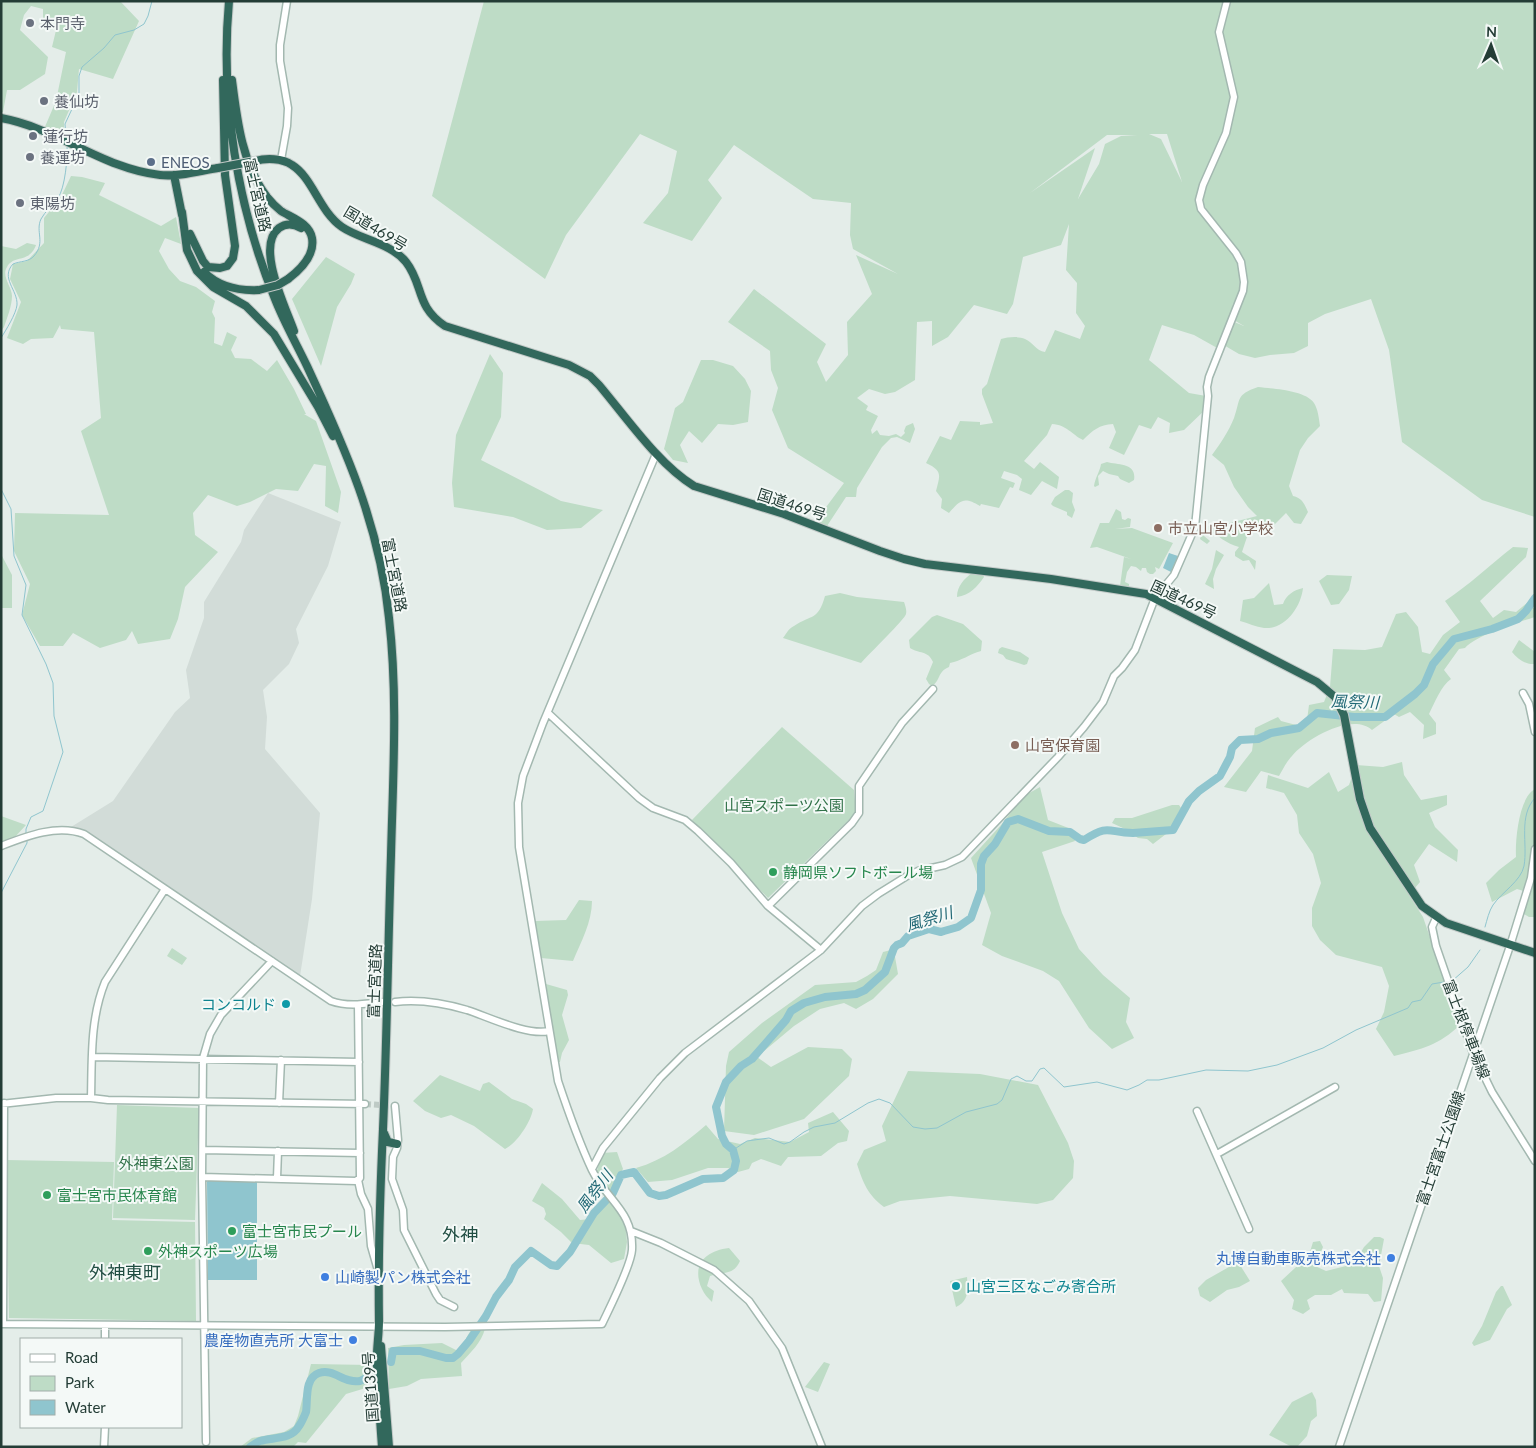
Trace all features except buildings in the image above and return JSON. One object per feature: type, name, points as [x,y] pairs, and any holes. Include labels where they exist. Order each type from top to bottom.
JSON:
[{"type":"highway","name":"富士宮道路","points":[[229,1],[227,26],[229,103],[232,135],[243,200],[268,281],[361,492],[386,591],[392,655],[393,772],[380,1180]]},
{"type":"highway","points":[[190,234],[203,261],[208,267],[220,268],[226,266],[233,258],[235,246],[228,202],[223,149],[223,74],[227,26]]},
{"type":"highway","points":[[175,175],[192,253],[205,273],[225,286],[238,290],[259,289],[278,285],[304,264],[312,249],[312,237],[308,229],[304,224],[274,205],[261,188],[250,166],[240,131],[227,26]]},
{"type":"highway","points":[[1,118],[28,124],[124,166],[149,173],[175,175],[255,161],[281,160]]},
{"type":"highway","name":"国道469号","points":[[281,160],[290,164],[302,174],[321,205],[342,227],[395,253],[405,260],[425,307],[438,321],[455,330],[569,365],[582,371],[596,381],[656,454],[682,478],[699,488],[784,514],[880,551],[925,564],[1051,579],[1146,594],[1317,682],[1335,697],[1344,715],[1360,799],[1370,828],[1422,906],[1436,918],[1446,923],[1535,953]]},
{"type":"highway","points":[[175,175],[196,255],[202,265],[215,278],[227,284],[259,289]]},
{"type":"highway","points":[[182,212],[187,250],[194,266],[205,280],[246,306],[274,334],[318,407],[361,492]]},
{"type":"highway","points":[[287,278],[305,258],[309,246],[306,234],[293,224],[285,225],[278,229],[269,248],[276,281],[305,362]]},
{"type":"highway","points":[[383,1129],[386,1140],[397,1144]]},
{"type":"highway","name":"国道139号","points":[[380,1180],[379,1326],[389,1447]]},
{"type":"highway","name":"国道139号","points":[[379,1326],[376,1362],[382,1447]]},
{"type":"street","points":[[281,160],[288,108],[280,61],[280,45],[287,1]]},
{"type":"street","points":[[592,1169],[603,1148],[660,1078],[685,1053],[821,950],[862,906],[878,894],[918,871],[958,860],[1058,757],[1104,702],[1114,676],[1135,650],[1155,598],[1174,574],[1195,527],[1209,377],[1243,291],[1244,282],[1241,262],[1199,205],[1200,193],[1226,133],[1234,97],[1219,32],[1227,1]]},
{"type":"street","points":[[362,1104],[108,1100],[91,1098],[56,1098],[3,1103],[2,1324],[483,1326],[602,1324],[632,1251],[631,1231],[629,1222],[607,1194],[592,1169],[558,1082],[519,848],[517,814],[523,776],[539,731],[656,454]]},
{"type":"street","points":[[768,906],[852,823],[859,813],[858,786],[902,723],[933,689]]},
{"type":"street","points":[[1523,693],[1529,704],[1535,732]]},
{"type":"street","points":[[548,713],[639,798],[653,808],[685,820],[698,831],[731,863],[768,906],[821,950]]},
{"type":"street","points":[[1,846],[58,829],[75,831],[91,839],[165,888],[331,1001],[346,1005],[382,1002]]},
{"type":"street","name":"富士宮富士公園線","points":[[1339,1447],[1510,946],[1531,878],[1535,849]]},
{"type":"street","points":[[91,1098],[94,1022],[99,996],[105,982],[165,888]]},
{"type":"street","name":"富士根停車場線","points":[[1436,918],[1432,927],[1436,946],[1473,1052],[1492,1092],[1535,1161]]},
{"type":"street","points":[[206,1442],[202,1177],[203,1058],[210,1034],[221,1015],[272,961]]},
{"type":"street","points":[[395,1002],[434,1002],[470,1011],[535,1032],[549,1031]]},
{"type":"street","points":[[358,1005],[362,1104],[360,1178],[358,1180],[361,1194],[368,1209],[370,1246],[378,1268]]},
{"type":"street","points":[[92,1057],[359,1062]]},
{"type":"street","points":[[279,1103],[281,1060]]},
{"type":"street","points":[[1217,1154],[1335,1087]]},
{"type":"street","points":[[395,1106],[397,1148],[393,1157],[392,1179],[403,1210],[404,1230],[436,1294],[440,1300],[454,1307]]},
{"type":"street","points":[[1197,1111],[1249,1229]]},
{"type":"street","points":[[380,1180],[384,1153],[389,1146],[397,1144]]},
{"type":"street","points":[[203,1150],[360,1153]]},
{"type":"street","points":[[278,1151],[278,1178]]},
{"type":"street","points":[[202,1177],[358,1180]]},
{"type":"street","points":[[631,1231],[714,1270],[749,1301],[782,1348],[822,1447]]},
{"type":"street","points":[[105,1325],[105,1338]]},
{"type":"street","points":[[104,1428],[104,1447]]},
{"type":"shaded area","points":[[268,493],[341,522],[328,566],[296,629],[299,643],[289,664],[263,690],[267,717],[265,749],[320,813],[312,899],[300,976],[71,827],[113,801],[175,712],[190,698],[186,670],[204,618],[204,602],[241,542],[244,530]]},
{"type":"green space","points":[[1,1],[120,1],[139,21],[113,79],[79,69],[77,92],[64,122],[64,138],[44,129],[56,101],[66,52],[52,47],[58,22],[43,18],[43,9],[31,6],[24,15],[20,30],[48,57],[45,74],[20,90],[7,90],[3,112],[1,112]]},
{"type":"green space","points":[[484,1],[1535,1],[1535,517],[1482,500],[1402,442],[1389,350],[1371,299],[1325,314],[1308,323],[1308,346],[1294,353],[1255,358],[1239,354],[1222,344],[1232,321],[1244,326],[1232,319],[1233,303],[1230,321],[1219,349],[1194,335],[1162,325],[1149,360],[1189,393],[1206,396],[1206,409],[1184,430],[1169,433],[1170,423],[1158,417],[1151,429],[1139,425],[1124,455],[1109,448],[1116,432],[1113,424],[1096,429],[1083,440],[1065,428],[1052,424],[1047,435],[1024,461],[1034,469],[1040,462],[1059,477],[1057,489],[1042,481],[1031,495],[1019,490],[1022,479],[1017,475],[1004,471],[1001,478],[1015,483],[1013,488],[1010,487],[999,508],[981,504],[980,506],[966,500],[959,502],[949,513],[941,508],[942,499],[936,491],[939,481],[938,471],[926,463],[940,436],[951,440],[960,421],[980,422],[980,425],[993,423],[982,394],[982,389],[987,384],[1001,339],[1023,338],[1039,350],[1045,352],[1055,330],[1080,339],[1085,326],[1076,313],[1077,283],[1066,270],[1069,224],[1061,245],[1023,257],[1013,304],[1007,314],[974,305],[948,337],[932,346],[932,321],[917,322],[915,380],[895,392],[885,394],[869,389],[857,398],[868,406],[866,410],[878,416],[871,430],[872,434],[877,430],[880,435],[889,436],[896,434],[901,437],[905,433],[906,426],[913,423],[915,429],[910,443],[897,437],[891,438],[882,447],[857,488],[856,497],[846,497],[827,526],[815,522],[844,483],[788,448],[772,410],[778,388],[771,370],[770,351],[728,322],[754,289],[826,344],[817,362],[826,382],[848,355],[847,322],[872,294],[856,255],[898,274],[853,249],[850,235],[851,203],[813,199],[734,145],[708,180],[722,198],[692,241],[643,223],[668,193],[677,151],[640,134],[566,235],[545,279],[432,196]],"holes":[[[1149,134],[1167,134],[1182,182],[1161,139]],[[1107,135],[1137,135],[1121,136],[1105,144],[1099,164],[1078,199],[1095,148],[1030,193]]]},
{"type":"green space","points":[[71,176],[105,183],[99,195],[161,226],[176,217],[181,244],[165,238],[159,251],[169,269],[180,281],[196,287],[215,301],[212,312],[215,318],[214,343],[222,346],[227,332],[237,337],[231,350],[235,358],[251,359],[267,371],[277,360],[294,389],[306,414],[304,414],[316,421],[341,492],[338,513],[325,506],[326,466],[314,464],[298,491],[276,489],[250,502],[237,506],[208,495],[193,513],[195,535],[218,552],[185,587],[178,619],[170,639],[138,644],[132,631],[126,640],[100,648],[73,633],[63,646],[40,646],[22,615],[30,584],[14,551],[15,513],[109,515],[81,431],[101,418],[94,332],[61,329],[60,325],[53,338],[31,339],[23,344],[7,338],[21,302],[10,279],[13,264],[27,261],[44,243],[44,218],[61,197]]},
{"type":"green space","points":[[27,243],[36,245],[33,251],[26,257],[10,263],[5,270],[12,293],[12,300],[7,320],[1,331],[1,246],[16,249]]},
{"type":"green space","points":[[326,257],[355,274],[337,307],[321,366],[292,299]]},
{"type":"green space","points":[[490,354],[503,373],[501,417],[481,460],[561,501],[603,510],[581,528],[547,530],[513,517],[454,507],[452,483],[456,435]]},
{"type":"green space","points":[[701,360],[713,360],[733,366],[745,379],[751,391],[748,422],[733,425],[718,424],[702,443],[689,431],[680,445],[688,463],[673,460],[664,449],[675,408],[683,402]]},
{"type":"green space","points":[[1258,387],[1304,395],[1314,403],[1320,426],[1308,438],[1300,450],[1289,486],[1293,496],[1302,501],[1308,512],[1301,524],[1294,523],[1286,513],[1269,530],[1262,528],[1248,534],[1242,552],[1256,561],[1255,570],[1249,560],[1243,561],[1235,556],[1235,552],[1239,547],[1226,542],[1207,529],[1204,536],[1210,541],[1207,544],[1200,539],[1205,526],[1222,525],[1257,516],[1234,487],[1224,465],[1212,455],[1230,428],[1242,395]]},
{"type":"green space","points":[[1107,462],[1126,466],[1133,470],[1134,480],[1129,483],[1118,476],[1103,471],[1098,476],[1099,485],[1095,487],[1101,464]]},
{"type":"green space","points":[[1065,490],[1073,493],[1072,502],[1075,510],[1072,518],[1067,515],[1067,512],[1051,504],[1055,497]]},
{"type":"green space","points":[[1116,509],[1121,512],[1122,519],[1131,519],[1130,527],[1115,529],[1132,528],[1173,543],[1159,569],[1155,567],[1156,571],[1153,574],[1147,572],[1146,568],[1142,568],[1141,571],[1131,566],[1127,572],[1125,582],[1129,584],[1129,588],[1120,586],[1124,557],[1131,559],[1097,547],[1090,548],[1100,523],[1109,523]]},
{"type":"green space","points":[[1513,547],[1528,548],[1526,557],[1480,601],[1493,618],[1504,610],[1516,612],[1527,603],[1533,608],[1535,607],[1535,617],[1487,634],[1465,648],[1459,649],[1444,670],[1451,679],[1441,690],[1429,714],[1436,723],[1436,734],[1423,739],[1424,725],[1410,712],[1399,717],[1394,714],[1372,730],[1363,725],[1342,726],[1318,736],[1299,749],[1288,760],[1279,776],[1261,771],[1246,792],[1224,787],[1252,751],[1255,728],[1278,717],[1281,721],[1300,726],[1307,720],[1309,705],[1324,702],[1330,687],[1333,649],[1365,650],[1382,647],[1396,614],[1406,612],[1418,627],[1422,652],[1430,654],[1443,635],[1460,622],[1445,601]]},
{"type":"green space","points":[[1216,550],[1224,555],[1213,579],[1214,589],[1205,584],[1212,569]]},
{"type":"green space","points":[[1,554],[12,575],[12,608],[1,608]]},
{"type":"green space","points":[[972,573],[983,574],[984,577],[973,590],[957,597],[958,589]]},
{"type":"green space","points":[[1327,575],[1352,576],[1349,590],[1339,604],[1331,605],[1319,581]]},
{"type":"green space","points":[[1269,583],[1274,605],[1283,604],[1291,593],[1303,588],[1299,603],[1291,616],[1272,628],[1264,628],[1240,621],[1243,600],[1254,598]]},
{"type":"green space","points":[[840,593],[857,597],[904,602],[906,614],[904,617],[861,663],[783,638],[792,627],[814,616],[820,610],[825,596]]},
{"type":"green space","points":[[937,615],[963,624],[982,641],[981,651],[950,663],[949,667],[943,671],[932,686],[926,679],[933,662],[931,658],[910,648],[909,640],[932,617]]},
{"type":"green space","points":[[1519,640],[1535,652],[1535,664],[1528,664],[1522,661],[1512,652]]},
{"type":"green space","points":[[1002,647],[1020,652],[1029,658],[1027,664],[1024,665],[1006,659],[998,653]]},
{"type":"green space","name":"山宮スポーツ公園","points":[[782,727],[854,790],[856,813],[768,898],[692,820]]},
{"type":"green space","points":[[1402,762],[1404,775],[1421,800],[1447,795],[1447,805],[1429,813],[1435,827],[1458,850],[1457,862],[1429,844],[1414,865],[1420,882],[1409,895],[1423,917],[1460,1025],[1437,1042],[1394,1056],[1376,1029],[1384,1012],[1389,986],[1382,967],[1336,955],[1320,940],[1312,926],[1312,908],[1321,883],[1313,854],[1299,833],[1297,815],[1284,793],[1266,788],[1268,775],[1308,788],[1329,772],[1338,792],[1349,785],[1356,765],[1383,767]]},
{"type":"green space","points":[[1040,787],[1048,820],[1071,829],[1075,841],[1042,852],[1062,913],[1079,949],[1103,975],[1130,998],[1126,1022],[1134,1038],[1112,1049],[1089,1028],[1059,981],[1043,971],[1002,956],[982,945],[991,913],[971,858],[1024,796]]},
{"type":"green space","points":[[1535,789],[1535,917],[1529,917],[1524,914],[1530,893],[1517,889],[1492,902],[1486,883],[1516,857],[1519,820],[1525,801]]},
{"type":"green space","points":[[1172,805],[1179,805],[1181,808],[1178,813],[1179,824],[1153,844],[1147,839],[1138,838],[1112,823],[1115,818],[1132,818]]},
{"type":"green space","points":[[1,816],[26,825],[3,850],[1,850]]},
{"type":"green space","points":[[579,900],[592,901],[592,909],[586,932],[573,961],[541,958],[535,921],[566,920]]},
{"type":"green space","points":[[172,948],[187,958],[182,965],[167,956]]},
{"type":"green space","points":[[894,951],[898,974],[873,999],[856,1009],[844,1003],[820,1009],[794,1026],[757,1057],[771,1067],[808,1047],[842,1049],[852,1059],[849,1076],[804,1119],[754,1135],[724,1131],[726,1066],[729,1052],[762,1023],[815,985],[856,982],[876,970],[883,952]]},
{"type":"green space","points":[[546,984],[567,990],[568,995],[562,1015],[569,1040],[562,1053],[560,1062],[557,1062]]},
{"type":"green space","points":[[908,1071],[980,1074],[1038,1085],[1068,1143],[1074,1161],[1073,1178],[1053,1200],[1037,1204],[950,1196],[900,1201],[884,1207],[867,1188],[857,1164],[864,1150],[886,1141],[882,1126]]},
{"type":"green space","points":[[440,1075],[480,1091],[483,1084],[489,1082],[512,1099],[526,1104],[533,1109],[523,1132],[505,1149],[474,1126],[451,1115],[441,1118],[425,1111],[413,1101]]},
{"type":"green space","name":"外神東公園","points":[[117,1105],[199,1108],[195,1220],[113,1218]]},
{"type":"green space","points":[[833,1112],[849,1131],[847,1141],[838,1143],[821,1156],[788,1157],[781,1166],[761,1159],[752,1163],[749,1169],[738,1172],[728,1168],[708,1168],[672,1180],[648,1182],[636,1168],[656,1161],[673,1151],[706,1125],[718,1139],[740,1144],[755,1138],[790,1142],[809,1132],[808,1123]]},
{"type":"green space","points":[[617,1152],[623,1169],[616,1180],[614,1201],[625,1222],[627,1242],[624,1259],[611,1263],[589,1245],[572,1243],[544,1219],[546,1214],[544,1208],[532,1201],[542,1183],[562,1199],[580,1220],[591,1219],[606,1201],[604,1190],[596,1174],[602,1153]]},
{"type":"green space","points":[[6,1160],[114,1162],[112,1220],[195,1222],[196,1321],[9,1318]]},
{"type":"green space","points":[[1374,1237],[1384,1239],[1379,1266],[1383,1278],[1381,1301],[1374,1302],[1368,1294],[1344,1293],[1342,1289],[1331,1295],[1315,1295],[1307,1300],[1310,1309],[1303,1314],[1292,1309],[1294,1300],[1281,1281],[1309,1255],[1313,1242],[1320,1241],[1323,1247],[1315,1266],[1326,1271],[1354,1264],[1364,1247]]},
{"type":"green space","points":[[729,1248],[740,1261],[731,1271],[710,1276],[707,1286],[714,1291],[712,1302],[702,1289],[698,1273],[699,1266],[713,1252]]},
{"type":"green space","points":[[1236,1263],[1240,1265],[1250,1281],[1239,1287],[1227,1290],[1210,1302],[1200,1296],[1198,1288],[1206,1280]]},
{"type":"green space","points":[[967,1277],[965,1298],[956,1307],[950,1281]]},
{"type":"green space","points":[[1503,1286],[1512,1305],[1507,1309],[1490,1340],[1474,1346],[1472,1343],[1482,1326],[1496,1292]]},
{"type":"green space","points":[[472,1329],[485,1329],[478,1343],[461,1363],[462,1376],[421,1379],[407,1386],[389,1389],[388,1348],[404,1345],[442,1343],[458,1351]]},
{"type":"green space","points":[[824,1362],[830,1364],[818,1392],[805,1387]]},
{"type":"green space","points":[[311,1364],[370,1365],[369,1387],[346,1394],[306,1443],[298,1442],[293,1447],[240,1447],[252,1438],[284,1432],[294,1426]]},
{"type":"green space","points":[[1312,1392],[1316,1400],[1317,1416],[1311,1421],[1307,1436],[1297,1447],[1292,1447],[1269,1435],[1292,1402]]},
{"type":"water","points":[[1169,553],[1178,556],[1171,572],[1163,568]]},
{"type":"water","name":"富士宮市民プール","points":[[208,1180],[257,1181],[257,1280],[208,1280]]},
{"type":"waterway","points":[[66,138],[65,124],[79,94],[79,76],[82,67],[104,48],[115,35],[134,30],[144,24],[152,1]]},
{"type":"waterway","points":[[1,338],[13,317],[17,305],[9,279],[9,269],[13,264],[32,258],[38,251],[40,242],[39,224],[45,213],[58,198],[64,180],[67,145]]},
{"type":"waterway","points":[[1,489],[11,509],[14,556],[26,585],[22,615],[46,664],[53,683],[54,716],[63,752],[43,811],[31,817],[26,833]]},
{"type":"waterway","name":"風祭川","points":[[391,1362],[393,1351],[420,1351],[446,1358],[453,1358],[458,1354],[486,1316],[515,1267],[531,1251],[551,1265],[557,1266],[570,1252],[594,1213],[613,1193],[621,1175],[634,1172],[650,1193],[659,1196],[666,1195],[703,1179],[723,1178],[734,1170],[736,1161],[733,1150],[726,1144],[722,1136],[716,1107],[726,1082],[741,1066],[752,1059],[786,1020],[791,1011],[804,1003],[825,997],[856,994],[865,990],[885,972],[894,948],[908,936],[929,929],[941,932],[958,927],[971,918],[981,890],[981,864],[984,856],[995,844],[1008,822],[1018,819],[1049,831],[1070,832],[1084,840],[1104,830],[1125,833],[1173,830],[1189,801],[1199,791],[1220,776],[1230,757],[1232,748],[1240,740],[1258,739],[1271,733],[1299,728],[1317,713],[1354,717],[1385,717],[1424,685],[1433,664],[1454,639],[1492,629],[1518,619],[1535,598]]},
{"type":"waterway","points":[[1485,927],[1493,905],[1519,877],[1524,866],[1525,822],[1530,805],[1535,798]]},
{"type":"waterway","points":[[1,893],[27,840]]},
{"type":"waterway","points":[[1452,981],[1468,967],[1480,950]]},
{"type":"waterway","points":[[733,1150],[747,1141],[769,1138],[784,1144],[790,1142],[814,1127],[835,1123],[868,1103],[879,1099],[890,1103],[913,1127],[937,1128],[966,1112],[997,1104],[1002,1100],[1011,1079],[1017,1076],[1026,1081],[1032,1081],[1040,1069],[1044,1068],[1064,1087],[1097,1082],[1127,1090],[1147,1080],[1159,1080],[1206,1070],[1248,1071],[1277,1065],[1323,1048],[1356,1030],[1408,1008],[1412,1002],[1421,1000],[1432,984],[1444,982]]},
{"type":"waterway","name":"風祭川","points":[[250,1447],[260,1441],[287,1436],[296,1430],[306,1412],[309,1384],[314,1376],[319,1373],[329,1373],[354,1381],[360,1381],[370,1376]]},
{"type":"tunnel","points":[[365,1104],[395,1106]]},
{"type":"place","name":"本門寺","points":[[30,23]]},
{"type":"place","name":"養仙坊","points":[[44,101]]},
{"type":"place","name":"蓮行坊","points":[[33,136]]},
{"type":"place","name":"養運坊","points":[[30,157]]},
{"type":"place","name":"ENEOS","points":[[151,162]]},
{"type":"place","name":"東陽坊","points":[[20,203]]},
{"type":"place","name":"市立山宮小学校","points":[[1158,528]]},
{"type":"place","name":"山宮保育園","points":[[1015,745]]},
{"type":"place","name":"静岡県ソフトボール場","points":[[773,872]]},
{"type":"place","name":"コンコルド","points":[[286,1004]]},
{"type":"place","name":"富士宮市民体育館","points":[[47,1195]]},
{"type":"place","name":"富士宮市民プール","points":[[232,1231]]},
{"type":"place","name":"外神スポーツ広場","points":[[148,1251]]},
{"type":"place","name":"丸博自動車販売株式会社","points":[[1391,1258]]},
{"type":"place","name":"山崎製パン株式会社","points":[[325,1277]]},
{"type":"place","name":"山宮三区なごみ寄合所","points":[[956,1286]]},
{"type":"place","name":"農産物直売所 大富士","points":[[353,1340]]},
{"type":"district","name":"外神","points":[[460,1234]]},
{"type":"district","name":"外神東町","points":[[125,1272]]}]
